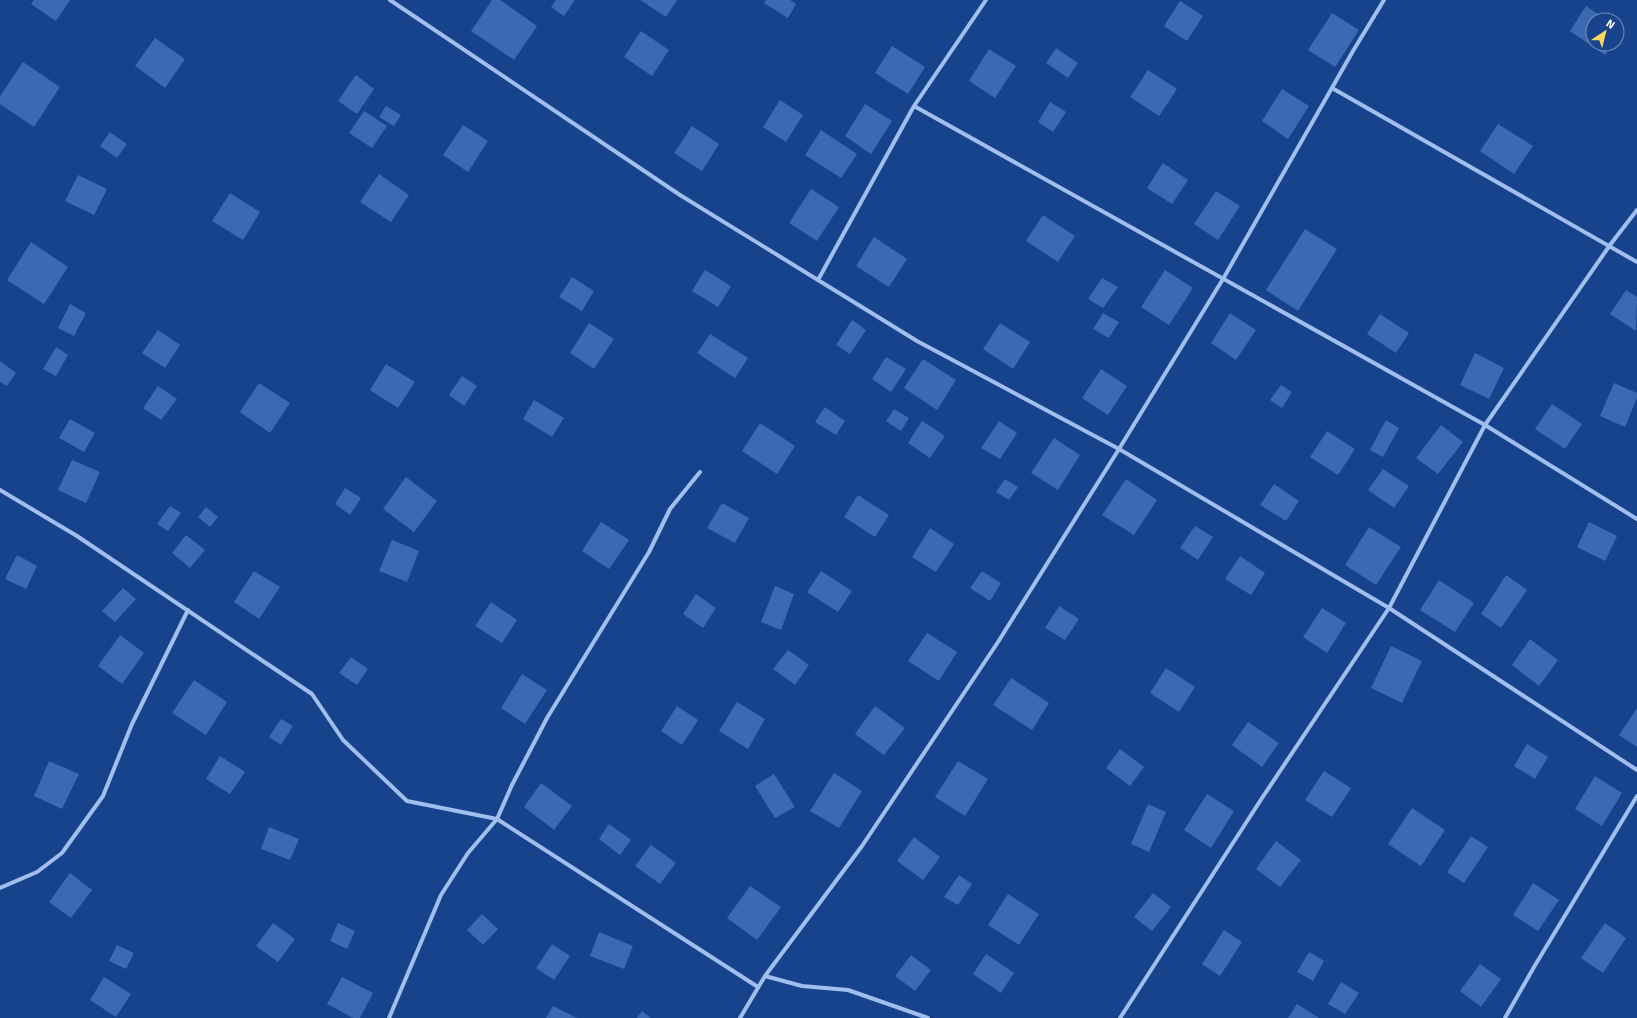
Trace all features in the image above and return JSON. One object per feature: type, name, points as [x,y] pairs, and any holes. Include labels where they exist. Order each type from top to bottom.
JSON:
[{"type":"street","points":[[390,0],[680,194],[818,280],[917,341],[1119,449],[1389,608],[1637,770]]},
{"type":"street","points":[[818,280],[914,106],[986,0]]},
{"type":"street","points":[[740,1018],[765,976],[862,846],[998,642],[1223,279],[1384,0]]},
{"type":"street","points":[[1332,88],[1610,245],[1637,262]]},
{"type":"street","points":[[914,106],[1485,425],[1637,519]]},
{"type":"street","points":[[1120,1018],[1262,798],[1389,608],[1485,425],[1610,245],[1637,210]]},
{"type":"street","points":[[389,1018],[441,895],[468,853],[497,819],[512,785],[547,718],[649,552],[670,509],[700,472]]},
{"type":"street","points":[[0,490],[77,536],[312,694],[343,740],[407,801],[497,819],[758,987]]},
{"type":"street","points":[[0,888],[37,872],[62,853],[103,796],[132,724],[188,610]]},
{"type":"street","points":[[1506,1018],[1534,967],[1637,796]]},
{"type":"street","points":[[765,976],[802,986],[848,990],[928,1018]]},
{"type":"building","points":[[34,0],[70,0],[56,21],[31,4]]},
{"type":"building","points":[[492,0],[500,0],[537,26],[514,60],[471,31]]},
{"type":"building","points":[[556,0],[575,0],[564,16],[551,7]]},
{"type":"building","points":[[640,0],[677,0],[666,17]]},
{"type":"building","points":[[766,0],[790,0],[796,4],[788,18],[764,3]]},
{"type":"building","points":[[1180,1],[1203,16],[1187,41],[1164,26]]},
{"type":"building","points":[[1586,6],[1595,12],[1585,12],[1585,41],[1570,31]]},
{"type":"building","points":[[1332,13],[1359,30],[1335,67],[1308,50]]},
{"type":"building","points":[[641,31],[669,50],[652,76],[624,57]]},
{"type":"building","points":[[155,38],[185,59],[165,88],[135,66]]},
{"type":"building","points":[[892,46],[925,67],[908,94],[875,73]]},
{"type":"building","points":[[1056,48],[1078,63],[1068,78],[1046,63]]},
{"type":"building","points":[[989,49],[1016,66],[995,98],[969,81]]},
{"type":"building","points":[[23,62],[60,87],[34,127],[0,104],[0,96]]},
{"type":"building","points":[[1148,70],[1177,89],[1159,116],[1130,97]]},
{"type":"building","points":[[356,75],[374,89],[357,114],[338,101]]},
{"type":"building","points":[[1282,89],[1309,106],[1288,139],[1262,121]]},
{"type":"building","points":[[780,100],[803,115],[786,142],[763,127]]},
{"type":"building","points":[[1050,102],[1066,112],[1053,132],[1038,122]]},
{"type":"building","points":[[865,104],[892,121],[871,154],[845,136]]},
{"type":"building","points":[[386,106],[401,115],[394,126],[379,117]]},
{"type":"building","points":[[364,111],[387,126],[372,148],[349,133]]},
{"type":"building","points":[[1498,124],[1533,146],[1514,174],[1480,151]]},
{"type":"building","points":[[463,125],[488,141],[468,172],[443,155]]},
{"type":"building","points":[[692,126],[719,144],[702,171],[674,153]]},
{"type":"building","points":[[821,130],[857,154],[841,178],[805,155]]},
{"type":"building","points":[[110,132],[127,144],[117,158],[100,146]]},
{"type":"building","points":[[1163,163],[1188,180],[1172,204],[1147,188]]},
{"type":"building","points":[[379,174],[409,195],[391,222],[360,202]]},
{"type":"building","points":[[78,175],[107,189],[94,215],[65,201]]},
{"type":"building","points":[[811,189],[839,207],[817,241],[789,223]]},
{"type":"building","points":[[1216,191],[1240,206],[1218,240],[1194,224]]},
{"type":"building","points":[[230,193],[260,212],[243,240],[212,221]]},
{"type":"building","points":[[1043,215],[1075,236],[1058,262],[1026,241]]},
{"type":"building","points":[[1305,229],[1337,249],[1298,311],[1266,290]]},
{"type":"building","points":[[874,237],[907,259],[889,287],[856,266]]},
{"type":"building","points":[[31,242],[68,267],[44,304],[7,280]]},
{"type":"building","points":[[705,270],[731,286],[718,307],[692,291]]},
{"type":"building","points":[[1165,270],[1193,288],[1169,325],[1141,307]]},
{"type":"building","points":[[572,277],[594,291],[582,311],[559,297]]},
{"type":"building","points":[[1102,278],[1118,287],[1103,308],[1088,299]]},
{"type":"building","points":[[1626,290],[1637,297],[1636,331],[1610,314]]},
{"type":"building","points":[[70,304],[86,313],[74,336],[58,328]]},
{"type":"building","points":[[1103,313],[1119,322],[1109,338],[1093,329]]},
{"type":"building","points":[[1230,313],[1256,330],[1236,360],[1211,343]]},
{"type":"building","points":[[1380,314],[1409,333],[1396,353],[1367,334]]},
{"type":"building","points":[[852,320],[866,330],[850,354],[836,345]]},
{"type":"building","points":[[589,323],[614,339],[594,369],[570,353]]},
{"type":"building","points":[[1000,323],[1030,342],[1013,369],[983,349]]},
{"type":"building","points":[[158,330],[180,345],[165,368],[142,353]]},
{"type":"building","points":[[710,334],[748,358],[735,378],[697,353]]},
{"type":"building","points":[[56,347],[68,355],[56,376],[43,369]]},
{"type":"building","points":[[1475,353],[1504,368],[1489,399],[1460,385]]},
{"type":"building","points":[[886,357],[906,369],[891,392],[872,379]]},
{"type":"building","points":[[923,359],[956,380],[937,410],[904,388]]},
{"type":"building","points":[[0,361],[16,373],[7,386],[0,382]]},
{"type":"building","points":[[386,364],[415,382],[398,408],[370,390]]},
{"type":"building","points":[[1101,369],[1127,386],[1108,415],[1082,398]]},
{"type":"building","points":[[462,376],[477,386],[464,406],[449,395]]},
{"type":"building","points":[[259,383],[290,403],[270,433],[240,412]]},
{"type":"building","points":[[1614,383],[1637,393],[1637,398],[1625,427],[1600,416]]},
{"type":"building","points":[[1281,385],[1292,392],[1282,408],[1270,400]]},
{"type":"building","points":[[158,386],[177,399],[161,420],[143,408]]},
{"type":"building","points":[[534,400],[564,418],[552,437],[523,419]]},
{"type":"building","points":[[1552,404],[1582,424],[1565,449],[1535,429]]},
{"type":"building","points":[[825,407],[845,421],[836,435],[815,422]]},
{"type":"building","points":[[894,409],[909,418],[901,431],[886,421]]},
{"type":"building","points":[[70,419],[95,433],[84,452],[59,438]]},
{"type":"building","points":[[1386,420],[1399,428],[1383,457],[1370,450]]},
{"type":"building","points":[[922,421],[945,436],[930,458],[908,443]]},
{"type":"building","points":[[999,421],[1017,433],[1000,459],[981,448]]},
{"type":"building","points":[[760,423],[795,446],[777,474],[742,451]]},
{"type":"building","points":[[1441,425],[1463,442],[1438,474],[1416,458]]},
{"type":"building","points":[[1327,431],[1355,449],[1338,475],[1310,457]]},
{"type":"building","points":[[1054,438],[1080,455],[1058,490],[1031,473]]},
{"type":"building","points":[[72,460],[100,472],[86,503],[58,490]]},
{"type":"building","points":[[1383,469],[1409,486],[1394,508],[1368,490]]},
{"type":"building","points":[[406,477],[437,501],[414,532],[383,509]]},
{"type":"building","points":[[1005,479],[1018,487],[1009,500],[996,492]]},
{"type":"building","points":[[1126,479],[1157,500],[1134,535],[1102,515]]},
{"type":"building","points":[[1274,484],[1299,501],[1286,521],[1260,505]]},
{"type":"building","points":[[345,488],[361,498],[350,515],[335,504]]},
{"type":"building","points":[[858,495],[889,515],[875,537],[844,517]]},
{"type":"building","points":[[722,503],[749,518],[735,543],[707,528]]},
{"type":"building","points":[[170,506],[181,513],[168,531],[157,524]]},
{"type":"building","points":[[206,507],[218,517],[210,527],[198,517]]},
{"type":"building","points":[[601,522],[629,540],[609,569],[582,551]]},
{"type":"building","points":[[1589,522],[1617,536],[1605,561],[1577,547]]},
{"type":"building","points":[[1195,526],[1213,537],[1198,560],[1180,548]]},
{"type":"building","points":[[1369,527],[1401,547],[1376,585],[1345,565]]},
{"type":"building","points":[[930,528],[954,544],[936,572],[912,557]]},
{"type":"building","points":[[186,535],[205,550],[190,568],[172,553]]},
{"type":"building","points":[[392,540],[419,551],[407,582],[379,571]]},
{"type":"building","points":[[17,555],[37,566],[26,589],[5,579]]},
{"type":"building","points":[[1240,556],[1265,573],[1251,595],[1225,579]]},
{"type":"building","points":[[254,571],[280,587],[259,619],[234,602]]},
{"type":"building","points":[[821,571],[852,591],[838,612],[807,592]]},
{"type":"building","points":[[982,571],[1001,583],[990,601],[970,588]]},
{"type":"building","points":[[1506,575],[1527,590],[1501,628],[1481,614]]},
{"type":"building","points":[[1439,580],[1474,603],[1455,632],[1420,610]]},
{"type":"building","points":[[775,586],[794,594],[781,630],[761,622]]},
{"type":"building","points":[[123,588],[136,599],[115,622],[102,611]]},
{"type":"building","points":[[696,594],[716,608],[703,628],[683,614]]},
{"type":"building","points":[[491,602],[517,620],[502,643],[475,626]]},
{"type":"building","points":[[1059,606],[1079,619],[1065,640],[1045,628]]},
{"type":"building","points":[[1322,608],[1346,623],[1327,653],[1303,637]]},
{"type":"building","points":[[927,633],[957,652],[939,681],[908,661]]},
{"type":"building","points":[[120,635],[144,653],[122,684],[98,666]]},
{"type":"building","points":[[1530,639],[1558,660],[1539,686],[1512,665]]},
{"type":"building","points":[[1391,646],[1422,661],[1402,703],[1371,688]]},
{"type":"building","points":[[788,650],[809,665],[795,685],[773,669]]},
{"type":"building","points":[[351,657],[368,669],[357,685],[339,673]]},
{"type":"building","points":[[1166,668],[1195,687],[1179,712],[1150,693]]},
{"type":"building","points":[[522,674],[547,690],[525,724],[501,708]]},
{"type":"building","points":[[1011,678],[1049,703],[1032,730],[993,705]]},
{"type":"building","points":[[194,680],[227,702],[206,735],[172,713]]},
{"type":"building","points":[[737,702],[765,719],[748,749],[719,731]]},
{"type":"building","points":[[677,706],[698,720],[682,745],[661,731]]},
{"type":"building","points":[[875,706],[905,728],[884,755],[855,734]]},
{"type":"building","points":[[1637,708],[1637,747],[1619,735]]},
{"type":"building","points":[[281,719],[293,726],[281,745],[269,737]]},
{"type":"building","points":[[1248,722],[1279,743],[1262,767],[1232,745]]},
{"type":"building","points":[[1527,744],[1548,757],[1535,779],[1514,766]]},
{"type":"building","points":[[1120,749],[1144,767],[1130,786],[1106,768]]},
{"type":"building","points":[[220,756],[245,772],[230,794],[206,779]]},
{"type":"building","points":[[49,761],[79,774],[62,809],[34,796]]},
{"type":"building","points":[[958,761],[988,779],[965,816],[935,797]]},
{"type":"building","points":[[1324,771],[1351,788],[1332,817],[1305,800]]},
{"type":"building","points":[[834,773],[862,791],[839,828],[810,811]]},
{"type":"building","points":[[774,774],[795,807],[775,818],[755,786]]},
{"type":"building","points":[[1595,776],[1622,793],[1602,826],[1575,809]]},
{"type":"building","points":[[541,783],[572,806],[554,830],[524,807]]},
{"type":"building","points":[[1207,794],[1234,811],[1211,848],[1184,830]]},
{"type":"building","points":[[1148,804],[1166,812],[1149,852],[1131,844]]},
{"type":"building","points":[[1412,808],[1445,830],[1421,866],[1388,844]]},
{"type":"building","points":[[609,824],[631,840],[620,855],[599,839]]},
{"type":"building","points":[[269,827],[299,839],[290,860],[261,849]]},
{"type":"building","points":[[1471,836],[1488,847],[1464,883],[1447,872]]},
{"type":"building","points":[[914,837],[940,857],[923,880],[897,861]]},
{"type":"building","points":[[1276,841],[1301,860],[1280,887],[1256,869]]},
{"type":"building","points":[[651,845],[676,863],[660,884],[635,866]]},
{"type":"building","points":[[70,873],[92,890],[71,918],[49,902]]},
{"type":"building","points":[[959,875],[972,884],[958,905],[944,897]]},
{"type":"building","points":[[1533,883],[1559,900],[1538,931],[1513,915]]},
{"type":"building","points":[[750,886],[781,907],[757,940],[727,918]]},
{"type":"building","points":[[1153,893],[1171,907],[1152,931],[1134,917]]},
{"type":"building","points":[[1008,894],[1039,914],[1019,945],[988,925]]},
{"type":"building","points":[[482,914],[498,929],[483,945],[467,930]]},
{"type":"building","points":[[273,923],[295,939],[278,962],[256,946]]},
{"type":"building","points":[[338,923],[355,931],[347,949],[330,941]]},
{"type":"building","points":[[1605,923],[1626,938],[1603,973],[1581,958]]},
{"type":"building","points":[[1224,930],[1242,942],[1220,976],[1202,964]]},
{"type":"building","points":[[599,932],[633,946],[624,969],[590,956]]},
{"type":"building","points":[[552,944],[570,956],[554,980],[536,968]]},
{"type":"building","points":[[117,945],[134,953],[126,969],[109,961]]},
{"type":"building","points":[[1309,952],[1324,961],[1313,981],[1297,972]]},
{"type":"building","points":[[986,954],[1014,973],[1001,993],[973,974]]},
{"type":"building","points":[[911,955],[931,970],[915,991],[895,976]]},
{"type":"building","points":[[1480,964],[1501,979],[1481,1007],[1460,991]]},
{"type":"building","points":[[104,977],[131,994],[116,1017],[90,1000]]},
{"type":"building","points":[[342,977],[373,993],[360,1018],[353,1018],[327,1004]]},
{"type":"building","points":[[1341,982],[1359,993],[1345,1014],[1328,1004]]},
{"type":"building","points":[[1297,1004],[1319,1018],[1288,1018]]},
{"type":"building","points":[[553,1006],[577,1018],[546,1018]]},
{"type":"building","points":[[642,1011],[651,1018],[637,1018]]}]
